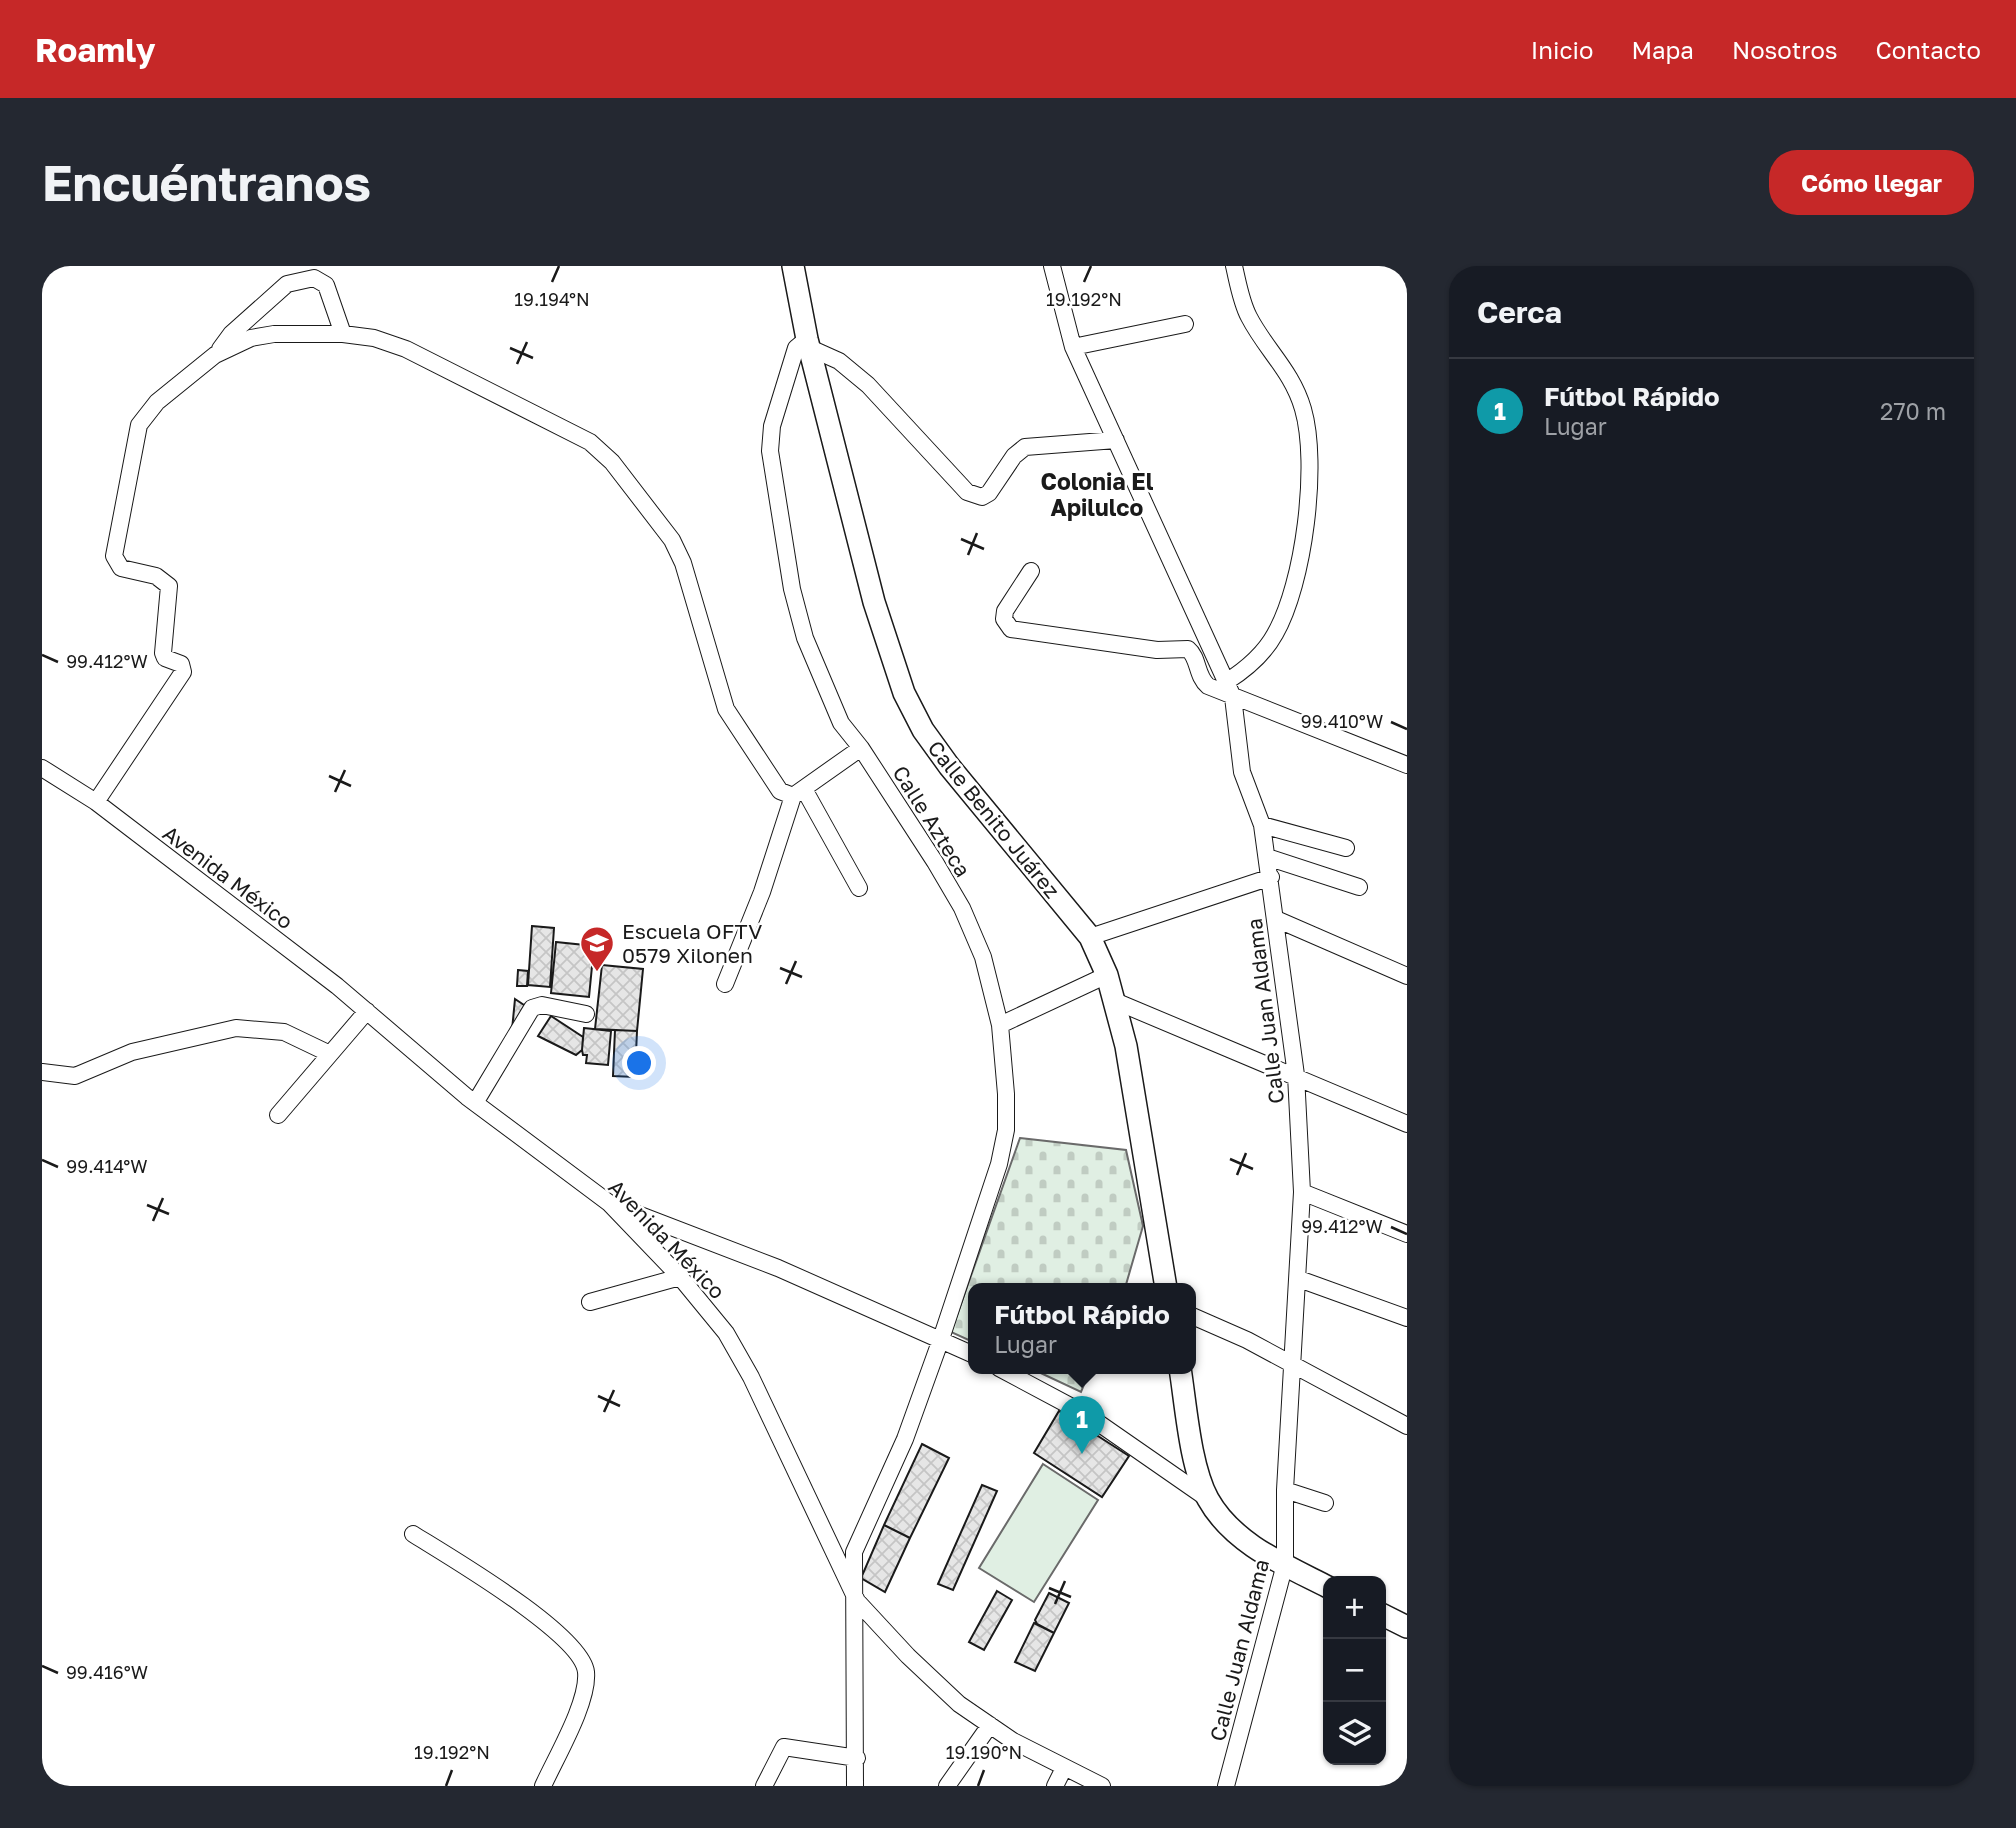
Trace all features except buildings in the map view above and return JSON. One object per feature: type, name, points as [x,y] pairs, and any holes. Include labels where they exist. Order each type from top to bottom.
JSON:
[{"type":"main road","name":"Calle Benito Juárez","points":[[793,266],[808,343],[874,602],[904,693],[923,730],[949,766],[1090,937],[1107,975],[1126,1046],[1165,1283]]},
{"type":"main road","points":[[1181,1374],[1194,1450],[1208,1499],[1228,1526],[1252,1546],[1323,1584]]},
{"type":"main road","points":[[1386,1616],[1407,1627]]},
{"type":"street","name":"Calle Juan Aldama","points":[[1052,266],[1073,347],[1229,690],[1242,772],[1262,825],[1296,1075],[1302,1192],[1300,1279],[1285,1490],[1285,1564],[1226,1786]]},
{"type":"street","points":[[1229,690],[1276,634],[1294,582],[1306,523],[1312,458],[1303,408],[1285,366],[1248,316],[1234,266]]},
{"type":"street","points":[[96,802],[183,672],[181,664],[165,658],[163,653],[169,586],[156,576],[121,568],[114,556],[134,440],[146,412],[215,355],[231,334],[287,284],[314,278],[326,285],[343,334]]},
{"type":"street","points":[[1073,347],[1185,324]]},
{"type":"street","points":[[215,355],[251,338],[343,334],[374,338],[406,349],[567,428],[590,442],[612,462],[655,515],[683,563],[726,709],[780,791],[798,792]]},
{"type":"street","points":[[808,343],[852,370],[967,492],[975,496],[989,494],[1014,456],[1025,447],[1116,440]]},
{"type":"street","name":"Calle Azteca","points":[[808,343],[796,348],[786,374],[772,426],[770,451],[792,589],[805,638],[841,723],[861,748],[962,908],[983,957],[1000,1025],[1006,1130],[999,1164],[941,1339],[905,1438],[854,1552],[852,1571],[856,1601],[857,1758],[855,1786]]},
{"type":"street","points":[[1031,571],[1005,611],[1004,619],[1012,629],[1157,650],[1188,649],[1192,652],[1203,681],[1407,765]]},
{"type":"street","points":[[725,984],[798,792],[861,748]]},
{"type":"street","name":"Avenida México","points":[[42,768],[96,802],[367,1010],[475,1103],[609,1203],[680,1277],[726,1334],[751,1377],[856,1601],[908,1656],[959,1704],[989,1725],[1064,1768],[1102,1786]]},
{"type":"street","points":[[798,792],[859,888]]},
{"type":"street","points":[[1262,825],[1346,848]]},
{"type":"street","points":[[1267,857],[1359,887]]},
{"type":"street","points":[[1090,937],[1270,877]]},
{"type":"street","points":[[1276,919],[1407,976]]},
{"type":"street","points":[[1000,1025],[1107,975]]},
{"type":"street","points":[[1115,1001],[1407,1124]]},
{"type":"street","points":[[475,1103],[532,1008],[541,1004],[586,1014]]},
{"type":"street","points":[[278,1115],[367,1010]]},
{"type":"street","points":[[42,1072],[75,1076],[132,1052],[236,1028],[284,1032],[330,1054]]},
{"type":"street","points":[[1302,1192],[1407,1234]]},
{"type":"street","points":[[609,1203],[778,1268],[968,1352]]},
{"type":"street","points":[[590,1302],[680,1277]]},
{"type":"street","points":[[1300,1279],[1407,1318]]},
{"type":"street","points":[[1196,1317],[1247,1339],[1407,1426]]},
{"type":"street","points":[[1010,1374],[1087,1415],[1208,1499]]},
{"type":"street","points":[[1285,1490],[1325,1503]]},
{"type":"street","points":[[413,1534],[495,1586],[570,1644],[582,1657],[586,1673],[582,1696],[543,1786]]},
{"type":"street","points":[[947,1786],[989,1725]]},
{"type":"street","points":[[764,1786],[784,1747],[857,1758]]},
{"type":"street","points":[[1055,1786],[1064,1768]]},
{"type":"green space","points":[[1020,1138],[1126,1150],[1143,1226],[1126,1283],[968,1283]]},
{"type":"green space","points":[[968,1284],[968,1340],[951,1332]]},
{"type":"green space","points":[[1043,1374],[1088,1374],[1081,1392]]},
{"type":"green space","points":[[1043,1464],[1098,1500],[1034,1602],[979,1568]]},
{"type":"place","name":"Escuela OFTV 0579 Xilonen","points":[[597,973]]},
{"type":"place","name":"Fútbol Rápido","points":[[1082,1454]]},
{"type":"district","name":"Colonia El Apilulco","points":[[1097,494]]}]
